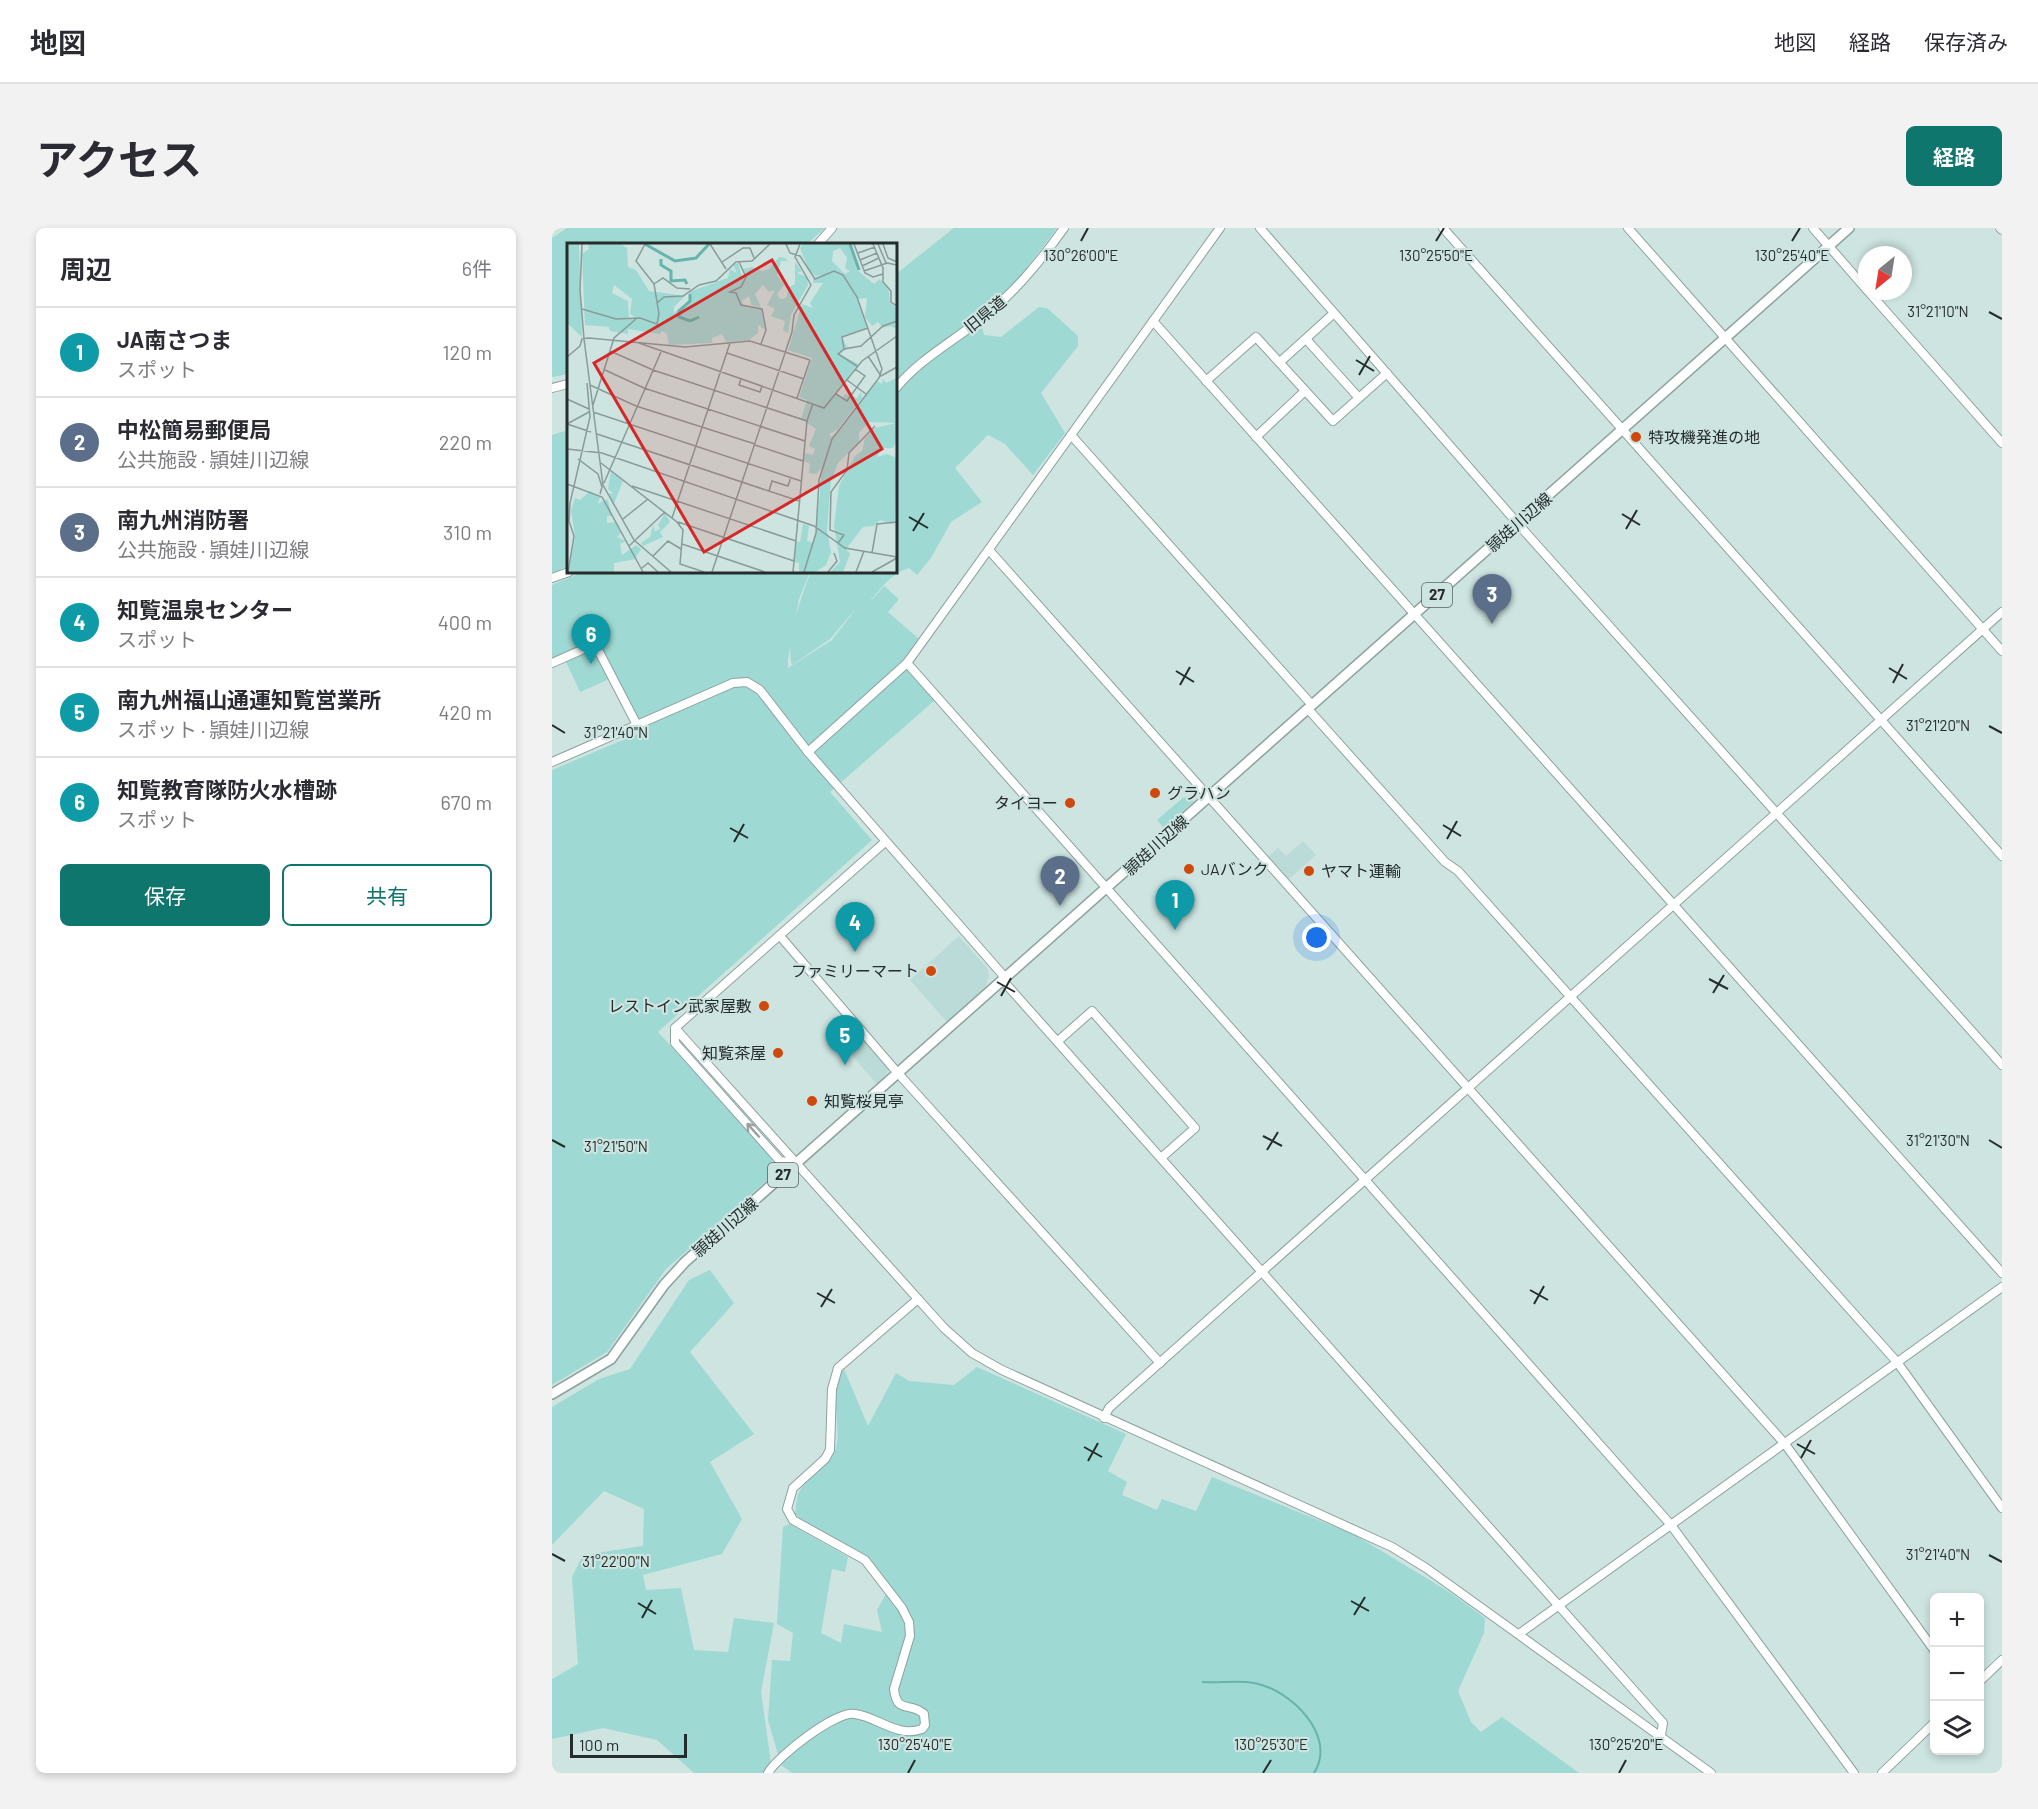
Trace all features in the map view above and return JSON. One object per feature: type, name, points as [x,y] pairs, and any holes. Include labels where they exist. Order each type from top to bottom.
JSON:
[{"type":"main road","name":"頴娃川辺線","points":[[552,1394],[611,1359],[674,1273],[1850,228]]},
{"type":"street","points":[[819,243],[832,228]]},
{"type":"street","name":"旧県道","points":[[897,387],[910,370],[979,321],[1013,292],[1042,260],[1064,228]]},
{"type":"street","points":[[807,752],[907,663],[1220,228]]},
{"type":"street","points":[[1260,228],[1517,522],[2002,1065]]},
{"type":"street","points":[[1443,228],[2002,856]]},
{"type":"street","points":[[1628,228],[2002,651]]},
{"type":"street","points":[[1813,228],[1858,279]]},
{"type":"street","points":[[1877,300],[2002,443]]},
{"type":"street","points":[[1280,362],[1333,314]]},
{"type":"street","points":[[1153,321],[2002,1273]]},
{"type":"street","points":[[1206,381],[1256,336],[1333,421],[1387,373]]},
{"type":"street","points":[[1306,339],[1359,398]]},
{"type":"street","points":[[552,388],[567,384]]},
{"type":"street","points":[[1256,437],[1305,391]]},
{"type":"street","points":[[1071,435],[1310,707],[1897,1362],[2002,1508]]},
{"type":"street","points":[[989,550],[1785,1444],[1933,1647]]},
{"type":"street","points":[[552,578],[567,573]]},
{"type":"street","points":[[1104,1418],[1109,1408],[1364,1179],[2002,612]]},
{"type":"street","points":[[552,663],[595,644],[637,725]]},
{"type":"street","points":[[907,663],[1671,1525],[1854,1773]]},
{"type":"street","points":[[552,762],[733,683],[747,682],[760,690],[807,752],[1058,1041],[1663,1723],[1661,1735]]},
{"type":"street","points":[[885,842],[675,1029],[675,1043],[780,1161],[797,1163],[955,1338],[987,1362],[1104,1418],[1392,1547],[1519,1634],[1711,1773]]},
{"type":"street","points":[[780,936],[899,1074],[1160,1363]]},
{"type":"street","points":[[1058,1041],[1092,1011],[1195,1128],[1161,1158]]},
{"type":"street","points":[[1519,1634],[2002,1287]]},
{"type":"street","points":[[768,1773],[777,1760],[840,1715],[859,1715],[906,1732],[922,1729],[925,1725],[924,1714],[920,1710],[902,1707],[895,1697],[894,1689],[910,1636],[909,1622],[902,1608],[865,1560],[793,1520],[787,1509],[793,1488],[825,1459],[830,1450],[832,1389],[838,1368],[918,1299]]},
{"type":"street","points":[[1984,1677],[2002,1660]]},
{"type":"street","points":[[1882,1773],[1930,1728]]},
{"type":"shaded area","points":[[567,228],[825,228],[808,243],[567,243],[567,374],[552,377],[552,238]]},
{"type":"shaded area","points":[[954,228],[1057,228],[982,327],[984,335],[1001,337],[1039,307],[1047,308],[1078,336],[1078,346],[1041,393],[1065,433],[1033,475],[1005,444],[988,435],[955,468],[982,502],[951,522],[931,558],[917,575],[909,568],[904,570],[889,580],[873,598],[869,597],[873,599],[884,586],[899,599],[888,612],[919,639],[901,662],[935,700],[830,792],[872,840],[658,1032],[771,1156],[775,1170],[772,1176],[666,1269],[607,1352],[552,1385],[552,770],[644,731],[616,676],[580,692],[563,655],[552,659],[552,585],[581,573],[810,573],[799,599],[795,618],[811,573],[897,573],[897,273]],"holes":[[[859,605],[832,640],[788,668],[791,644],[792,665],[830,639]]]},
{"type":"shaded area","points":[[567,430],[567,566],[552,573],[552,435]]},
{"type":"shaded area","points":[[1184,797],[1194,801],[1164,828],[1157,820]]},
{"type":"shaded area","points":[[1303,841],[1316,855],[1289,879],[1268,857],[1278,848],[1286,856]]},
{"type":"shaded area","points":[[959,936],[988,969],[989,976],[985,988],[947,1022],[910,980]]},
{"type":"shaded area","points":[[852,1027],[888,1069],[886,1076],[877,1084],[838,1039]]},
{"type":"shaded area","points":[[710,1270],[734,1303],[690,1352],[754,1434],[710,1462],[742,1519],[722,1554],[643,1575],[646,1590],[681,1588],[694,1650],[728,1652],[734,1618],[774,1623],[761,1692],[771,1763],[764,1773],[694,1773],[657,1740],[603,1728],[552,1739],[552,1679],[578,1664],[572,1577],[583,1555],[643,1546],[644,1509],[604,1491],[552,1545],[552,1407],[599,1379],[630,1369],[689,1280]]},
{"type":"shaded area","points":[[977,1367],[1126,1434],[1108,1471],[1127,1482],[1122,1495],[1157,1510],[1162,1499],[1196,1511],[1212,1477],[1355,1535],[1451,1593],[1485,1618],[1484,1633],[1458,1691],[1471,1722],[1481,1732],[1502,1717],[1579,1773],[792,1773],[781,1765],[768,1720],[772,1660],[790,1661],[793,1633],[777,1624],[783,1527],[790,1524],[848,1557],[845,1572],[832,1569],[821,1633],[841,1643],[844,1624],[882,1632],[877,1610],[890,1587],[864,1554],[804,1523],[795,1514],[797,1497],[801,1488],[829,1462],[836,1448],[836,1386],[839,1377],[844,1369],[868,1426],[896,1373],[909,1381],[954,1385]]},
{"type":"waterway","points":[[1203,1682],[1254,1683],[1282,1694],[1295,1704],[1315,1730],[1320,1744],[1320,1759],[1314,1773]]},
{"type":"place","name":"特攻機発進の地","points":[[1636,437]]},
{"type":"place","name":"南九州消防署","points":[[1492,624]]},
{"type":"place","name":"知覧教育隊防火水槽跡","points":[[591,664]]},
{"type":"place","name":"グラハン","points":[[1155,793]]},
{"type":"place","name":"タイヨー","points":[[1070,803]]},
{"type":"place","name":"JAバンク","points":[[1189,869]]},
{"type":"place","name":"ヤマト運輸","points":[[1309,871]]},
{"type":"place","name":"中松簡易郵便局","points":[[1060,906]]},
{"type":"place","name":"JA南さつま","points":[[1175,930]]},
{"type":"place","name":"知覧温泉センター","points":[[855,952]]},
{"type":"place","name":"ファミリーマート","points":[[931,971]]},
{"type":"place","name":"レストイン武家屋敷","points":[[764,1006]]},
{"type":"place","name":"知覧茶屋","points":[[778,1053]]},
{"type":"place","name":"南九州福山通運知覧営業所","points":[[845,1065]]},
{"type":"place","name":"知覧桜見亭","points":[[812,1101]]}]
